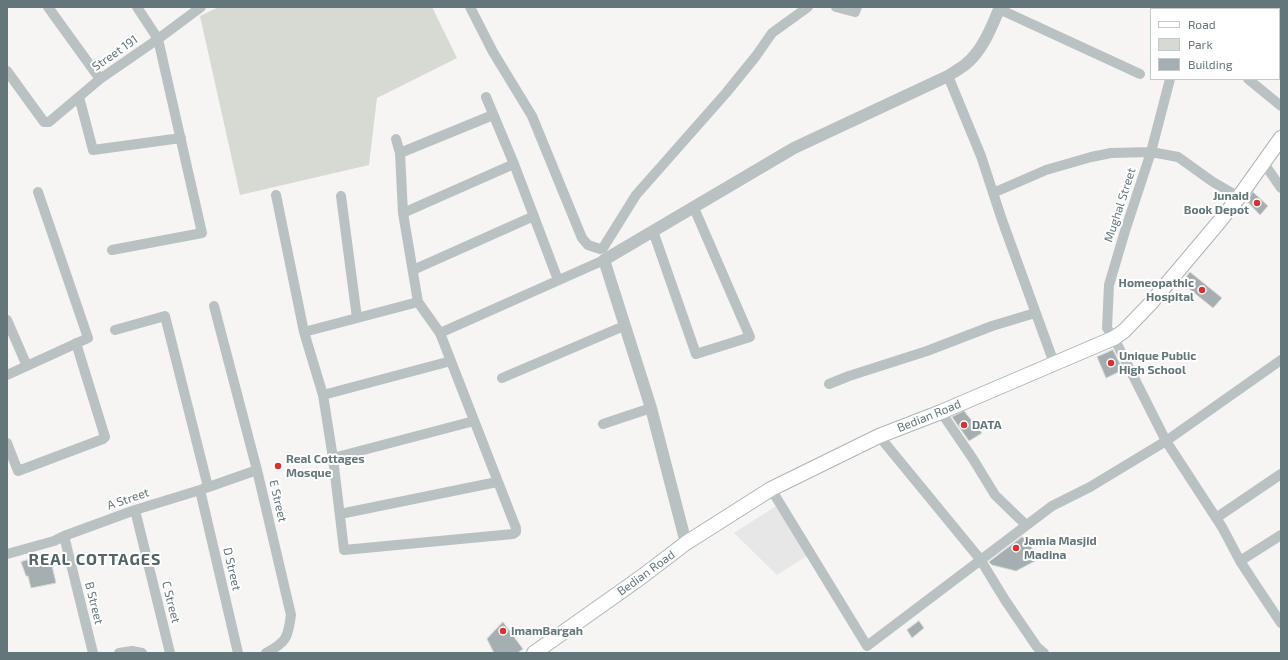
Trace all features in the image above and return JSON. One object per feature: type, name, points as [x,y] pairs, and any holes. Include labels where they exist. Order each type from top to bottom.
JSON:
[{"type":"main road","name":"Bedian Road","points":[[534,653],[686,544],[771,490],[879,436],[941,412],[1114,338],[1124,331],[1150,304],[1239,197],[1281,138]]},
{"type":"street","points":[[48,7],[100,79]]},
{"type":"street","points":[[112,250],[202,233],[158,39],[137,7]]},
{"type":"street","name":"Street 191","points":[[7,72],[44,122],[47,122],[100,79],[201,7]]},
{"type":"street","points":[[470,7],[493,52],[532,116],[582,238],[588,244],[600,249],[603,248],[636,195],[726,93],[756,56],[772,33],[808,7]]},
{"type":"street","points":[[836,7],[855,12],[857,7]]},
{"type":"street","points":[[440,333],[604,260],[794,148],[948,76],[967,63],[985,38],[1000,8],[1140,74]]},
{"type":"street","points":[[948,76],[981,156],[1035,313],[1054,363]]},
{"type":"street","name":"Mughal Street","points":[[1170,80],[1151,152],[1109,285],[1107,328],[1114,338],[1166,441],[1216,518],[1240,561],[1280,618]]},
{"type":"street","points":[[1249,80],[1281,106]]},
{"type":"street","points":[[79,97],[93,150],[181,138]]},
{"type":"street","points":[[486,97],[514,164],[558,280]]},
{"type":"street","points":[[400,153],[493,115]]},
{"type":"street","points":[[276,195],[304,332],[323,395],[333,458],[343,548],[346,550],[513,534],[516,532],[516,528],[440,333],[418,302],[404,213],[400,153],[396,139]]},
{"type":"street","points":[[993,193],[1046,170],[1091,157],[1111,153],[1151,152],[1178,157],[1213,182],[1239,197]]},
{"type":"street","points":[[1263,162],[1281,188]]},
{"type":"street","points":[[404,213],[514,164]]},
{"type":"street","points":[[7,375],[88,338],[38,192]]},
{"type":"street","points":[[341,196],[357,318]]},
{"type":"street","points":[[654,231],[696,354],[750,337],[694,208]]},
{"type":"street","points":[[413,270],[534,216]]},
{"type":"street","points":[[604,260],[651,408],[686,544]]},
{"type":"street","points":[[304,332],[418,302]]},
{"type":"street","name":"E Street","points":[[214,306],[257,470],[291,615],[288,634],[278,647],[266,653]]},
{"type":"street","points":[[829,384],[926,351],[992,326],[1035,313]]},
{"type":"street","name":"D Street","points":[[115,330],[165,316],[204,488],[238,653]]},
{"type":"street","points":[[7,320],[27,366]]},
{"type":"street","points":[[502,378],[624,326]]},
{"type":"street","points":[[7,443],[18,471],[105,437],[76,343]]},
{"type":"street","points":[[771,490],[866,649],[980,559],[1052,506],[1090,487],[1166,441],[1281,360]]},
{"type":"street","points":[[323,395],[451,361]]},
{"type":"street","points":[[603,424],[651,408]]},
{"type":"street","points":[[941,412],[995,495],[1026,525]]},
{"type":"street","points":[[333,458],[474,421]]},
{"type":"street","points":[[879,436],[980,559],[1005,600],[1037,647],[1044,653]]},
{"type":"street","name":"A Street","points":[[7,554],[54,541],[135,510],[257,470]]},
{"type":"street","points":[[1216,518],[1281,474]]},
{"type":"street","points":[[340,514],[498,482]]},
{"type":"street","name":"C Street","points":[[135,510],[170,653]]},
{"type":"street","points":[[1240,561],[1281,535]]},
{"type":"street","name":"B Street","points":[[64,536],[93,653]]},
{"type":"street","points":[[118,653],[132,651],[142,653]]},
{"type":"shaded area","points":[[776,506],[807,556],[777,575],[734,533]]},
{"type":"green space","points":[[219,7],[432,7],[457,58],[377,98],[369,165],[240,195],[200,16]]},
{"type":"building","name":"Junaid Book Depot","points":[[1253,192],[1268,206],[1260,215],[1247,201]]},
{"type":"building","name":"Homeopathic Hospital","points":[[1190,272],[1222,298],[1213,308],[1182,283]]},
{"type":"building","name":"Unique Public High School","points":[[1113,350],[1123,370],[1106,378],[1097,357]]},
{"type":"building","name":"DATA","points":[[964,411],[982,433],[969,441],[952,417]]},
{"type":"building","name":"Jamia Masjid Madina","points":[[1022,537],[1026,539],[1039,559],[1016,571],[992,565],[989,562]]},
{"type":"building","points":[[49,553],[56,583],[31,588],[28,576],[26,576],[21,562]]},
{"type":"building","points":[[919,621],[924,628],[912,638],[907,630]]},
{"type":"building","name":"ImamBargah","points":[[503,622],[523,649],[517,653],[494,653],[487,639]]},
{"type":"place","name":"Junaid Book Depot","points":[[1257,203]]},
{"type":"place","name":"Homeopathic Hospital","points":[[1202,290]]},
{"type":"place","name":"Unique Public High School","points":[[1111,363]]},
{"type":"place","name":"DATA","points":[[964,425]]},
{"type":"place","name":"Real Cottages Mosque","points":[[278,466]]},
{"type":"place","name":"Jamia Masjid Madina","points":[[1016,548]]},
{"type":"place","name":"ImamBargah","points":[[503,631]]},
{"type":"district","name":"REAL COTTAGES","points":[[95,560]]}]
